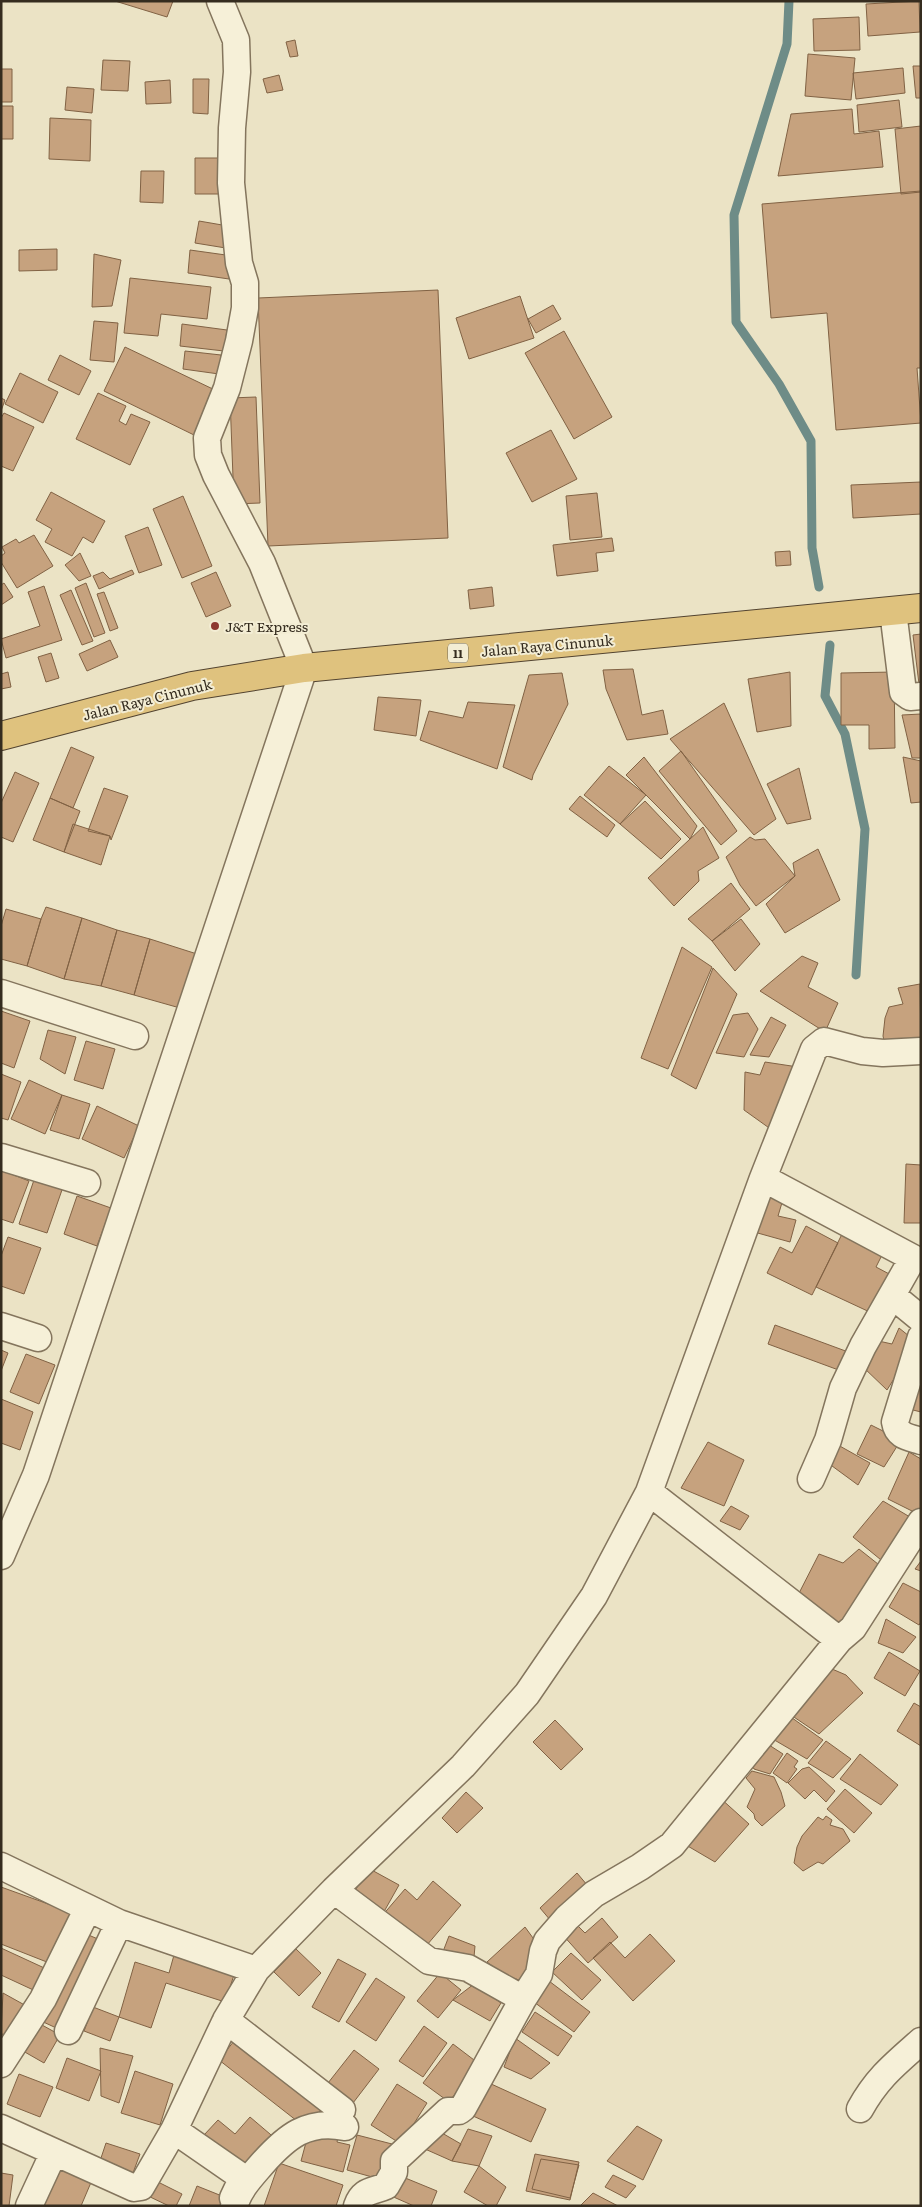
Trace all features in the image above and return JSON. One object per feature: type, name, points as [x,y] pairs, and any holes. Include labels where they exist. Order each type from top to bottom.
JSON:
[{"type":"highway","name":"Jalan Raya Cinunuk","points":[[2,737],[192,686],[304,668],[921,608]]},
{"type":"street","points":[[1,1556],[36,1475],[304,668],[262,562],[216,475],[208,455],[207,438],[227,388],[239,341],[245,308],[246,283],[239,263],[231,183],[232,128],[237,72],[236,40],[220,1]]},
{"type":"street","points":[[893,611],[903,692],[910,697],[921,696]]},
{"type":"street","points":[[1,993],[135,1036]]},
{"type":"street","points":[[1,2128],[134,2188],[141,2187],[174,2130],[226,2020],[256,1970],[334,1890],[463,1766],[527,1694],[594,1596],[649,1492],[763,1178],[814,1049],[824,1041],[883,1053],[921,1051]]},
{"type":"street","points":[[1,1157],[87,1183]]},
{"type":"street","points":[[763,1178],[917,1257],[863,1346],[843,1388],[828,1440],[812,1479]]},
{"type":"street","points":[[893,1296],[921,1319]]},
{"type":"street","points":[[1,1326],[38,1338]]},
{"type":"street","points":[[921,1337],[895,1422],[896,1429],[900,1434],[921,1441]]},
{"type":"street","points":[[649,1492],[839,1640]]},
{"type":"street","points":[[357,2206],[364,2194],[372,2189],[386,2186],[394,2172],[394,2161],[448,2111],[459,2111],[463,2108],[523,1999],[539,1974],[543,1951],[547,1941],[567,1918],[594,1894],[640,1867],[672,1845],[839,1640],[853,1628],[921,1522]]},
{"type":"street","points":[[1,1866],[119,1923],[256,1970]]},
{"type":"street","points":[[334,1890],[429,1961],[468,1968],[523,1999]]},
{"type":"street","points":[[1,2064],[43,1999],[88,1908]]},
{"type":"street","points":[[68,2031],[119,1923]]},
{"type":"street","points":[[226,2020],[344,2118],[296,2132],[287,2138],[246,2182],[234,2206]]},
{"type":"street","points":[[860,2109],[872,2087],[892,2065],[921,2041]]},
{"type":"street","points":[[174,2130],[242,2179],[230,2206]]},
{"type":"street","points":[[29,2206],[54,2152]]},
{"type":"building","points":[[115,1],[173,1],[167,17]]},
{"type":"building","points":[[919,1],[920,32],[868,36],[866,4]]},
{"type":"building","points":[[859,17],[860,50],[814,51],[813,19]]},
{"type":"building","points":[[295,40],[298,56],[290,57],[286,42]]},
{"type":"building","points":[[808,54],[855,58],[851,100],[805,96]]},
{"type":"building","points":[[103,60],[130,61],[128,91],[101,90]]},
{"type":"building","points":[[913,66],[921,66],[921,98],[916,98]]},
{"type":"building","points":[[903,68],[905,93],[856,99],[853,73]]},
{"type":"building","points":[[1,69],[12,69],[12,102],[1,102]]},
{"type":"building","points":[[279,75],[283,90],[267,93],[263,79]]},
{"type":"building","points":[[193,79],[209,79],[208,114],[193,113]]},
{"type":"building","points":[[170,80],[171,103],[146,104],[145,82]]},
{"type":"building","points":[[67,87],[94,89],[92,113],[65,110]]},
{"type":"building","points":[[899,100],[902,127],[859,132],[857,105]]},
{"type":"building","points":[[1,106],[13,106],[13,139],[1,139]]},
{"type":"building","points":[[852,109],[854,134],[879,131],[883,167],[778,176],[791,114]]},
{"type":"building","points":[[50,118],[91,120],[90,161],[49,159]]},
{"type":"building","points":[[921,126],[921,192],[901,194],[895,129]]},
{"type":"building","points":[[195,158],[222,158],[221,194],[195,194]]},
{"type":"building","points":[[141,171],[164,171],[163,203],[140,202]]},
{"type":"building","points":[[921,191],[921,368],[917,368],[921,423],[836,430],[827,313],[771,318],[762,204]]},
{"type":"building","points":[[199,221],[228,226],[232,249],[195,243]]},
{"type":"building","points":[[57,249],[57,270],[19,271],[19,250]]},
{"type":"building","points":[[190,250],[233,256],[229,279],[188,273]]},
{"type":"building","points":[[94,254],[121,260],[112,306],[92,307]]},
{"type":"building","points":[[130,278],[211,287],[207,319],[161,314],[158,336],[124,333]]},
{"type":"building","points":[[438,290],[448,538],[268,546],[258,298]]},
{"type":"building","points":[[520,296],[534,338],[469,359],[456,318]]},
{"type":"building","points":[[553,305],[561,319],[536,333],[528,319]]},
{"type":"building","points":[[94,321],[118,323],[114,362],[90,360]]},
{"type":"building","points":[[182,324],[227,330],[224,351],[180,346]]},
{"type":"building","points":[[564,331],[612,417],[574,439],[525,353]]},
{"type":"building","points":[[125,347],[217,391],[194,435],[104,391]]},
{"type":"building","points":[[185,351],[221,355],[219,374],[183,369]]},
{"type":"building","points":[[60,355],[91,371],[79,395],[48,380]]},
{"type":"building","points":[[20,373],[58,392],[43,423],[5,404]]},
{"type":"building","points":[[98,393],[126,406],[119,421],[126,425],[131,414],[150,422],[130,465],[76,439]]},
{"type":"building","points":[[256,397],[260,503],[234,504],[230,398]]},
{"type":"building","points":[[1,398],[5,400],[1,411]]},
{"type":"building","points":[[4,413],[34,427],[13,471],[1,466],[1,418]]},
{"type":"building","points":[[551,430],[577,479],[532,502],[506,453]]},
{"type":"building","points":[[921,482],[921,514],[853,518],[851,485]]},
{"type":"building","points":[[51,492],[105,521],[93,543],[83,537],[72,556],[45,542],[52,529],[36,520]]},
{"type":"building","points":[[597,493],[602,537],[570,540],[566,496]]},
{"type":"building","points":[[183,496],[212,566],[182,578],[153,509]]},
{"type":"building","points":[[148,527],[162,565],[139,573],[125,536]]},
{"type":"building","points":[[34,535],[53,566],[17,588],[1,562],[1,556],[5,553],[2,547],[16,539],[19,543]]},
{"type":"building","points":[[612,538],[614,551],[596,553],[598,571],[557,576],[553,545]]},
{"type":"building","points":[[790,551],[791,565],[776,566],[775,552]]},
{"type":"building","points":[[80,553],[91,576],[79,581],[65,565]]},
{"type":"building","points":[[132,570],[134,574],[99,589],[93,576],[103,572],[110,579]]},
{"type":"building","points":[[216,572],[231,606],[206,617],[191,583]]},
{"type":"building","points":[[4,583],[13,597],[1,605],[1,585]]},
{"type":"building","points":[[86,583],[105,633],[94,637],[75,588]]},
{"type":"building","points":[[44,586],[62,640],[6,658],[1,639],[40,626],[28,592]]},
{"type":"building","points":[[492,587],[494,606],[470,609],[468,590]]},
{"type":"building","points":[[71,590],[93,641],[82,645],[60,595]]},
{"type":"building","points":[[104,592],[118,628],[110,631],[97,594]]},
{"type":"building","points":[[921,634],[921,684],[919,684],[913,635]]},
{"type":"building","points":[[110,640],[118,657],[87,671],[79,654]]},
{"type":"building","points":[[51,653],[59,678],[46,682],[38,657]]},
{"type":"building","points":[[633,669],[642,715],[663,710],[668,734],[627,740],[606,689],[603,670]]},
{"type":"building","points":[[8,672],[11,687],[1,689],[1,674]]},
{"type":"building","points":[[790,672],[791,726],[757,732],[748,679]]},
{"type":"building","points":[[894,672],[895,748],[869,749],[869,725],[841,725],[841,673]]},
{"type":"building","points":[[562,673],[568,704],[532,780],[503,767],[529,675]]},
{"type":"building","points":[[378,697],[421,700],[416,736],[374,730]]},
{"type":"building","points":[[468,702],[515,705],[497,769],[420,740],[429,711],[463,718]]},
{"type":"building","points":[[724,703],[776,819],[754,835],[670,739]]},
{"type":"building","points":[[921,714],[921,758],[912,758],[902,715]]},
{"type":"building","points":[[71,747],[94,757],[73,808],[50,798]]},
{"type":"building","points":[[681,751],[737,831],[721,845],[659,771]]},
{"type":"building","points":[[644,757],[697,826],[690,839],[626,775]]},
{"type":"building","points":[[903,757],[921,761],[921,802],[911,803]]},
{"type":"building","points":[[609,766],[646,795],[620,824],[584,795]]},
{"type":"building","points":[[799,768],[811,819],[787,824],[767,784]]},
{"type":"building","points":[[15,772],[39,783],[13,842],[1,837],[1,803]]},
{"type":"building","points":[[104,788],[128,796],[111,840],[110,836],[88,831]]},
{"type":"building","points":[[580,796],[615,825],[607,837],[569,809]]},
{"type":"building","points":[[50,798],[80,811],[64,852],[33,840]]},
{"type":"building","points":[[645,801],[681,839],[661,859],[620,824]]},
{"type":"building","points":[[73,824],[110,836],[101,865],[64,852]]},
{"type":"building","points":[[703,827],[719,858],[698,871],[699,881],[674,906],[648,878]]},
{"type":"building","points":[[750,837],[755,840],[765,839],[795,876],[756,906],[740,885],[726,857]]},
{"type":"building","points":[[818,849],[840,900],[785,933],[766,904],[795,876],[793,863]]},
{"type":"building","points":[[731,883],[750,909],[712,941],[688,919]]},
{"type":"building","points":[[46,907],[82,918],[64,979],[27,966]]},
{"type":"building","points":[[6,909],[41,919],[27,966],[1,959],[1,926]]},
{"type":"building","points":[[82,918],[117,930],[101,986],[64,979]]},
{"type":"building","points":[[741,919],[760,944],[735,971],[712,941]]},
{"type":"building","points":[[117,930],[150,939],[134,995],[101,986]]},
{"type":"building","points":[[150,939],[197,954],[180,1008],[134,995]]},
{"type":"building","points":[[682,947],[712,967],[668,1069],[641,1058]]},
{"type":"building","points":[[802,956],[818,963],[808,987],[838,1003],[825,1032],[760,991]]},
{"type":"building","points":[[713,968],[737,994],[696,1089],[671,1075]]},
{"type":"building","points":[[920,984],[921,1044],[886,1049],[883,1036],[885,1018],[889,1007],[903,1004],[898,988]]},
{"type":"building","points":[[1,1011],[30,1021],[14,1068],[1,1063]]},
{"type":"building","points":[[748,1013],[758,1029],[744,1057],[716,1053],[733,1015]]},
{"type":"building","points":[[771,1017],[786,1025],[769,1057],[750,1055]]},
{"type":"building","points":[[48,1030],[76,1037],[65,1074],[40,1059]]},
{"type":"building","points":[[86,1041],[115,1049],[103,1089],[74,1080]]},
{"type":"building","points":[[765,1062],[798,1067],[772,1130],[744,1110],[745,1072],[760,1075]]},
{"type":"building","points":[[1,1074],[21,1082],[8,1120],[1,1118]]},
{"type":"building","points":[[29,1080],[62,1095],[45,1134],[11,1119]]},
{"type":"building","points":[[62,1095],[90,1104],[79,1139],[50,1130]]},
{"type":"building","points":[[97,1106],[139,1126],[124,1158],[82,1139]]},
{"type":"building","points":[[906,1164],[921,1165],[921,1223],[904,1223]]},
{"type":"building","points":[[1,1170],[29,1181],[13,1223],[1,1219]]},
{"type":"building","points":[[35,1177],[63,1187],[47,1233],[19,1224]]},
{"type":"building","points":[[765,1191],[784,1196],[778,1216],[796,1220],[790,1242],[754,1232]]},
{"type":"building","points":[[77,1196],[111,1208],[97,1246],[64,1234]]},
{"type":"building","points":[[806,1226],[838,1243],[812,1295],[767,1273],[780,1247],[792,1253]]},
{"type":"building","points":[[843,1232],[884,1251],[876,1267],[893,1276],[874,1314],[816,1287]]},
{"type":"building","points":[[8,1237],[41,1248],[24,1294],[1,1286],[1,1256]]},
{"type":"building","points":[[775,1325],[851,1353],[844,1372],[768,1344]]},
{"type":"building","points":[[899,1328],[914,1340],[905,1361],[887,1390],[862,1366],[874,1340],[892,1344]]},
{"type":"building","points":[[1,1350],[8,1353],[1,1371]]},
{"type":"building","points":[[26,1354],[55,1365],[39,1404],[10,1392]]},
{"type":"building","points":[[921,1374],[921,1412],[905,1408]]},
{"type":"building","points":[[1,1399],[33,1412],[20,1450],[1,1443]]},
{"type":"building","points":[[871,1425],[901,1440],[884,1467],[857,1454]]},
{"type":"building","points":[[708,1442],[744,1460],[724,1506],[681,1488]]},
{"type":"building","points":[[838,1445],[870,1463],[858,1485],[828,1463]]},
{"type":"building","points":[[909,1452],[921,1459],[921,1510],[918,1514],[888,1499]]},
{"type":"building","points":[[883,1501],[915,1520],[886,1564],[853,1537]]},
{"type":"building","points":[[731,1506],[749,1516],[740,1530],[720,1521]]},
{"type":"building","points":[[859,1549],[883,1568],[837,1627],[795,1601],[819,1554],[843,1563]]},
{"type":"building","points":[[921,1561],[921,1571],[915,1569]]},
{"type":"building","points":[[903,1583],[921,1592],[921,1622],[919,1625],[889,1607]]},
{"type":"building","points":[[886,1619],[916,1637],[903,1653],[878,1643]]},
{"type":"building","points":[[889,1652],[920,1671],[905,1696],[874,1678]]},
{"type":"building","points":[[825,1666],[846,1675],[863,1693],[819,1734],[785,1711]]},
{"type":"building","points":[[914,1703],[921,1707],[921,1746],[897,1731]]},
{"type":"building","points":[[788,1715],[823,1740],[807,1759],[771,1738]]},
{"type":"building","points":[[555,1720],[583,1749],[561,1770],[533,1742]]},
{"type":"building","points":[[826,1741],[851,1759],[833,1778],[808,1763]]},
{"type":"building","points":[[769,1745],[783,1754],[770,1774],[754,1769],[750,1762],[756,1753],[763,1754]]},
{"type":"building","points":[[787,1753],[798,1761],[794,1767],[797,1769],[787,1783],[773,1773]]},
{"type":"building","points":[[860,1754],[898,1785],[881,1805],[840,1779]]},
{"type":"building","points":[[809,1767],[835,1791],[826,1802],[814,1790],[805,1799],[788,1783],[802,1769]]},
{"type":"building","points":[[752,1771],[774,1777],[785,1806],[762,1826],[747,1807],[755,1789],[746,1778]]},
{"type":"building","points":[[845,1789],[872,1813],[854,1833],[827,1809]]},
{"type":"building","points":[[466,1792],[483,1808],[457,1833],[442,1818]]},
{"type":"building","points":[[719,1797],[749,1824],[715,1862],[686,1845]]},
{"type":"building","points":[[826,1816],[832,1820],[830,1825],[843,1829],[850,1841],[823,1864],[818,1862],[803,1871],[794,1863],[797,1847],[802,1836],[818,1817],[823,1820]]},
{"type":"building","points":[[368,1868],[399,1885],[381,1917],[356,1889]]},
{"type":"building","points":[[577,1873],[593,1892],[551,1921],[540,1908]]},
{"type":"building","points":[[433,1881],[461,1905],[421,1952],[381,1917],[405,1889],[417,1900]]},
{"type":"building","points":[[1,1887],[76,1914],[57,1966],[1,1944]]},
{"type":"building","points":[[602,1918],[618,1937],[588,1963],[561,1933],[574,1922],[585,1933]]},
{"type":"building","points":[[525,1927],[541,1949],[524,1982],[503,1974],[487,1962]]},
{"type":"building","points":[[79,1931],[105,1942],[65,2032],[39,2020]]},
{"type":"building","points":[[650,1934],[675,1961],[633,2001],[593,1958],[610,1942],[625,1958]]},
{"type":"building","points":[[449,1936],[475,1946],[473,1968],[439,1962]]},
{"type":"building","points":[[1,1948],[53,1972],[42,1994],[1,1975]]},
{"type":"building","points":[[296,1949],[321,1973],[299,1996],[274,1972]]},
{"type":"building","points":[[571,1953],[601,1980],[582,2000],[552,1972]]},
{"type":"building","points":[[174,1955],[234,1975],[225,2002],[166,1983],[151,2028],[119,2017],[135,1962],[169,1973]]},
{"type":"building","points":[[338,1959],[366,1974],[339,2022],[312,2007]]},
{"type":"building","points":[[440,1973],[461,1990],[438,2018],[417,2001]]},
{"type":"building","points":[[376,1978],[405,1997],[376,2041],[346,2022]]},
{"type":"building","points":[[545,1978],[590,2012],[574,2032],[530,1999]]},
{"type":"building","points":[[474,1984],[501,2003],[490,2021],[453,2000]]},
{"type":"building","points":[[3,1993],[30,2008],[13,2036],[1,2034]]},
{"type":"building","points":[[93,2007],[119,2017],[110,2041],[84,2031]]},
{"type":"building","points":[[535,2012],[572,2036],[558,2056],[522,2032]]},
{"type":"building","points":[[33,2020],[60,2035],[44,2063],[16,2047]]},
{"type":"building","points":[[424,2026],[447,2043],[423,2077],[399,2061]]},
{"type":"building","points":[[238,2036],[325,2105],[306,2128],[219,2060]]},
{"type":"building","points":[[515,2038],[550,2063],[531,2079],[504,2067]]},
{"type":"building","points":[[453,2044],[478,2063],[449,2102],[423,2083]]},
{"type":"building","points":[[100,2048],[133,2056],[119,2103],[101,2096]]},
{"type":"building","points":[[354,2050],[379,2069],[353,2103],[328,2083]]},
{"type":"building","points":[[67,2058],[101,2071],[89,2101],[56,2088]]},
{"type":"building","points":[[135,2071],[173,2084],[160,2125],[121,2113]]},
{"type":"building","points":[[19,2074],[53,2087],[40,2117],[7,2104]]},
{"type":"building","points":[[489,2083],[546,2109],[531,2142],[473,2116]]},
{"type":"building","points":[[397,2084],[427,2103],[401,2144],[371,2125]]},
{"type":"building","points":[[250,2117],[277,2140],[247,2173],[204,2135],[218,2120],[235,2134]]},
{"type":"building","points":[[637,2126],[662,2140],[643,2180],[607,2161]]},
{"type":"building","points":[[468,2129],[492,2136],[479,2166],[452,2161]]},
{"type":"building","points":[[339,2133],[337,2142],[350,2145],[343,2172],[301,2161],[308,2135]]},
{"type":"building","points":[[442,2133],[461,2144],[452,2161],[425,2149]]},
{"type":"building","points":[[357,2135],[392,2144],[383,2180],[347,2170]]},
{"type":"building","points":[[106,2143],[140,2154],[130,2181],[97,2170]]},
{"type":"building","points":[[535,2154],[579,2162],[570,2200],[526,2191]]},
{"type":"building","points":[[55,2156],[95,2173],[81,2206],[34,2206]]},
{"type":"building","points":[[541,2159],[579,2165],[570,2198],[532,2189]]},
{"type":"building","points":[[279,2163],[343,2185],[336,2206],[264,2206]]},
{"type":"building","points":[[479,2166],[506,2187],[496,2206],[488,2206],[464,2192]]},
{"type":"building","points":[[1,2173],[13,2175],[9,2206],[1,2206]]},
{"type":"building","points":[[398,2175],[437,2191],[431,2206],[414,2206],[389,2195]]},
{"type":"building","points":[[613,2175],[636,2186],[626,2198],[605,2187]]},
{"type":"building","points":[[154,2180],[182,2194],[176,2206],[169,2206],[146,2195]]},
{"type":"building","points":[[197,2186],[227,2198],[224,2206],[189,2206]]},
{"type":"building","points":[[593,2193],[618,2206],[580,2206]]},
{"type":"waterway","points":[[789,1],[787,44],[734,215],[736,322],[779,384],[811,441],[812,548],[819,587]]},
{"type":"waterway","points":[[830,645],[825,696],[845,734],[865,829],[856,975]]},
{"type":"place","name":"J&T Express","points":[[215,626]]}]
